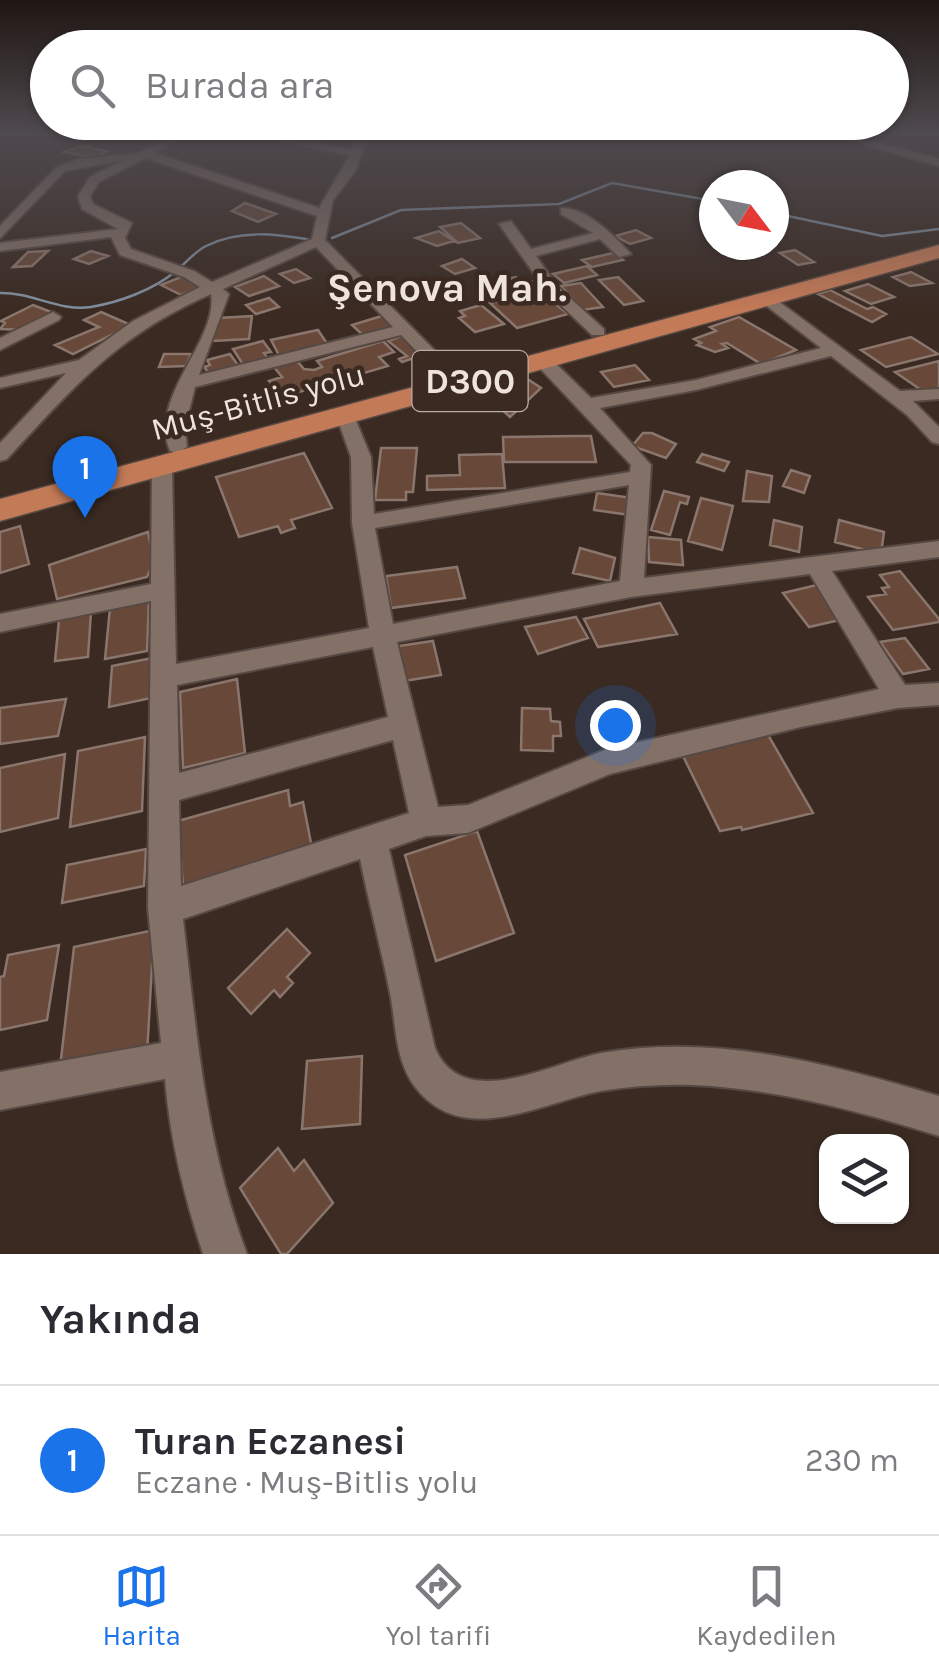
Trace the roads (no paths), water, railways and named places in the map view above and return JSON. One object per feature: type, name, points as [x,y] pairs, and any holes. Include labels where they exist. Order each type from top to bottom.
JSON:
[{"type":"highway","name":"Muş-Bitlis yolu","points":[[0,510],[169,456],[556,352],[939,240]]},
{"type":"highway","name":"Muş-Bitlis yolu","points":[[605,337],[939,251]]},
{"type":"highway","name":"Muş-Bitlis yolu","points":[[0,495],[345,414],[454,378]]},
{"type":"street","points":[[0,234],[40,194]]},
{"type":"street","points":[[85,194],[84,202],[127,226],[119,243],[125,252],[174,268],[215,288],[220,300],[188,382],[169,456],[164,590],[165,908],[178,1058],[189,1128],[206,1200],[225,1254]]},
{"type":"street","points":[[262,194],[325,214]]},
{"type":"street","points":[[318,242],[330,194]]},
{"type":"street","points":[[566,210],[597,228],[624,254]]},
{"type":"street","points":[[506,224],[552,289],[605,337]]},
{"type":"street","points":[[0,247],[123,232]]},
{"type":"street","points":[[528,254],[600,235]]},
{"type":"street","points":[[0,455],[85,364],[150,317],[318,242]]},
{"type":"street","points":[[318,242],[454,378]]},
{"type":"street","points":[[771,296],[834,350],[905,397],[939,394]]},
{"type":"street","points":[[771,296],[934,421],[939,438]]},
{"type":"street","points":[[0,346],[53,317]]},
{"type":"street","points":[[188,382],[406,329]]},
{"type":"street","points":[[585,406],[696,385],[834,350]]},
{"type":"street","points":[[556,352],[585,406],[637,456],[640,478],[631,588]]},
{"type":"street","points":[[0,384],[85,364]]},
{"type":"street","points":[[0,367],[26,377]]},
{"type":"street","points":[[345,414],[362,458],[363,523],[383,636],[426,822]]},
{"type":"street","points":[[363,523],[612,479],[640,478]]},
{"type":"street","points":[[165,678],[631,588],[939,549]]},
{"type":"street","points":[[814,563],[898,696]]},
{"type":"street","points":[[0,623],[164,590]]},
{"type":"street","points":[[165,908],[426,822],[468,819],[607,762],[801,715],[898,696],[939,694]]},
{"type":"street","points":[[165,790],[404,725]]},
{"type":"street","points":[[371,840],[419,1057],[430,1076],[452,1094],[483,1100],[595,1073],[694,1064],[789,1075],[939,1116]]},
{"type":"street","points":[[0,1092],[178,1058]]},
{"type":"waterway","points":[[332,238],[401,210],[559,204],[585,194]]},
{"type":"waterway","points":[[672,194],[699,198]]},
{"type":"waterway","points":[[789,216],[882,236],[939,229]]},
{"type":"waterway","points":[[0,293],[68,307],[91,307],[147,289],[167,278],[202,248],[232,237],[258,234],[312,240]]},
{"type":"place","name":"Turan Eczanesi","points":[[85,518]]},
{"type":"district","name":"Şenova Mah.","points":[[447,287]]}]
